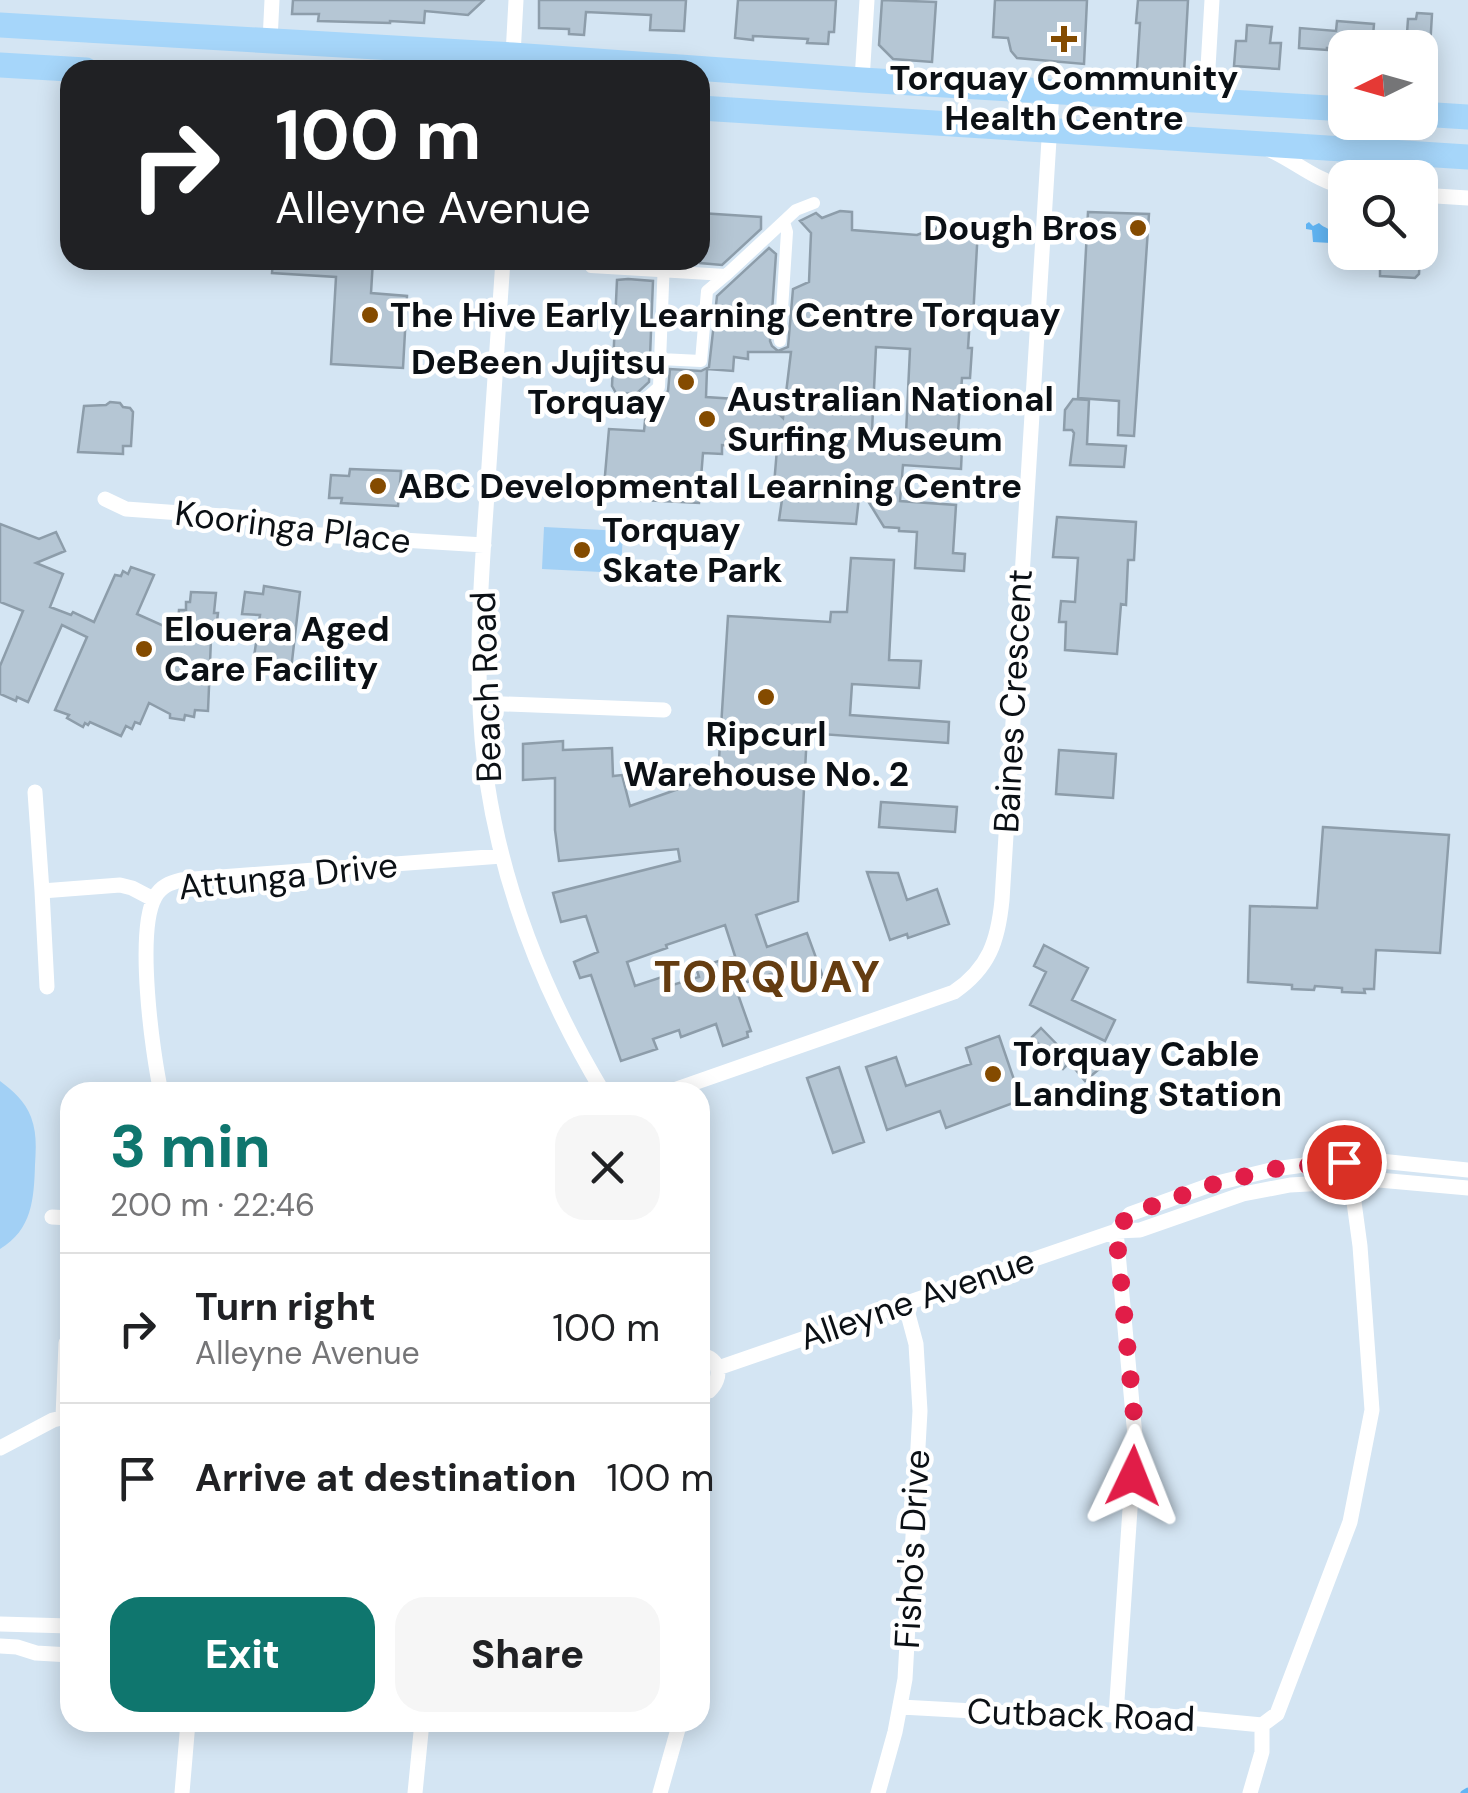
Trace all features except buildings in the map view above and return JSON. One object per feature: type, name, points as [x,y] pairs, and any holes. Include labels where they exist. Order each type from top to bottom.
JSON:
[{"type":"main road","points":[[0,25],[270,41],[490,60]]},
{"type":"main road","points":[[0,65],[60,68]]},
{"type":"main road","points":[[710,72],[1328,108]]},
{"type":"main road","points":[[710,109],[1468,157]]},
{"type":"main road","points":[[1438,115],[1468,117]]},
{"type":"street","points":[[270,41],[272,0]]},
{"type":"street","points":[[513,60],[516,0]]},
{"type":"street","points":[[862,80],[866,0]]},
{"type":"street","points":[[1206,101],[1212,0]]},
{"type":"street","name":"Baines Crescent","points":[[697,1082],[954,992],[977,972],[995,944],[1002,900],[1052,92]]},
{"type":"street","points":[[1250,142],[1328,181]]},
{"type":"street","points":[[1438,196],[1468,198]]},
{"type":"street","points":[[660,359],[700,361],[707,290],[796,210],[814,204]]},
{"type":"street","points":[[780,341],[784,222]]},
{"type":"street","name":"Beach Road","points":[[502,270],[478,666],[487,782],[502,856],[543,978],[597,1082]]},
{"type":"street","points":[[582,408],[635,408],[659,388],[664,270]]},
{"type":"street","points":[[695,270],[726,274]]},
{"type":"street","name":"Kooringa Place","points":[[105,500],[126,509],[264,519],[320,536],[484,545]]},
{"type":"street","points":[[480,702],[664,710]]},
{"type":"street","points":[[36,792],[46,988]]},
{"type":"street","name":"Attunga Drive","points":[[158,1082],[147,990],[147,944],[154,899],[166,885],[181,880],[502,856]]},
{"type":"street","points":[[42,891],[120,885],[154,899]]},
{"type":"street","name":"Alleyne Avenue","points":[[1116,1230],[1130,1214],[1214,1184],[1274,1169],[1380,1161],[1468,1170]]},
{"type":"street","points":[[1250,1793],[1262,1752],[1262,1724],[1277,1714],[1350,1522],[1372,1410],[1360,1246],[1350,1180]]},
{"type":"street","name":"Alleyne Avenue","points":[[718,1368],[1116,1230],[1140,1230],[1243,1194],[1350,1180],[1468,1188]]},
{"type":"street","points":[[52,1217],[60,1217]]},
{"type":"street","points":[[1116,1230],[1136,1436],[1116,1715]]},
{"type":"street","name":"Fisho's Drive","points":[[878,1793],[904,1679],[920,1411],[916,1344],[905,1303]]},
{"type":"street","points":[[710,1357],[718,1368],[719,1378],[710,1389]]},
{"type":"street","points":[[0,1448],[60,1420]]},
{"type":"street","points":[[0,1624],[60,1626]]},
{"type":"street","points":[[0,1646],[60,1654]]},
{"type":"street","name":"Cutback Road","points":[[900,1707],[1168,1716],[1262,1724]]},
{"type":"street","points":[[182,1793],[187,1732]]},
{"type":"street","points":[[416,1793],[421,1732]]},
{"type":"street","points":[[660,1793],[677,1732]]},
{"type":"shaded area","points":[[1319,223],[1328,229],[1328,243],[1313,242],[1312,230],[1306,229],[1306,224]]},
{"type":"shaded area","name":"Torquay Skate Park","points":[[544,527],[623,531],[621,573],[542,569]]},
{"type":"shaded area","points":[[0,1081],[28,1111],[36,1147],[29,1213],[19,1233],[0,1249]]},
{"type":"waterway","points":[[1463,1793],[1468,1790]]},
{"type":"place","name":"Torquay Community Health Centre","points":[[1064,39]]},
{"type":"place","name":"Dough Bros","points":[[1138,228]]},
{"type":"place","name":"The Hive Early Learning Centre Torquay","points":[[370,315]]},
{"type":"place","name":"DeBeen Jujitsu Torquay","points":[[686,382]]},
{"type":"place","name":"Australian National Surfing Museum","points":[[707,419]]},
{"type":"place","name":"ABC Developmental Learning Centre","points":[[378,486]]},
{"type":"place","name":"Torquay Skate Park","points":[[582,550]]},
{"type":"place","name":"Elouera Aged Care Facility","points":[[144,649]]},
{"type":"place","name":"Ripcurl Warehouse No. 2","points":[[766,697]]},
{"type":"place","name":"Torquay Cable Landing Station","points":[[993,1074]]},
{"type":"district","name":"TORQUAY","points":[[768,976]]},
{"type":"route","points":[[1133,1476],[1136,1436],[1116,1230],[1130,1214],[1214,1184],[1274,1169],[1344,1162]]}]
